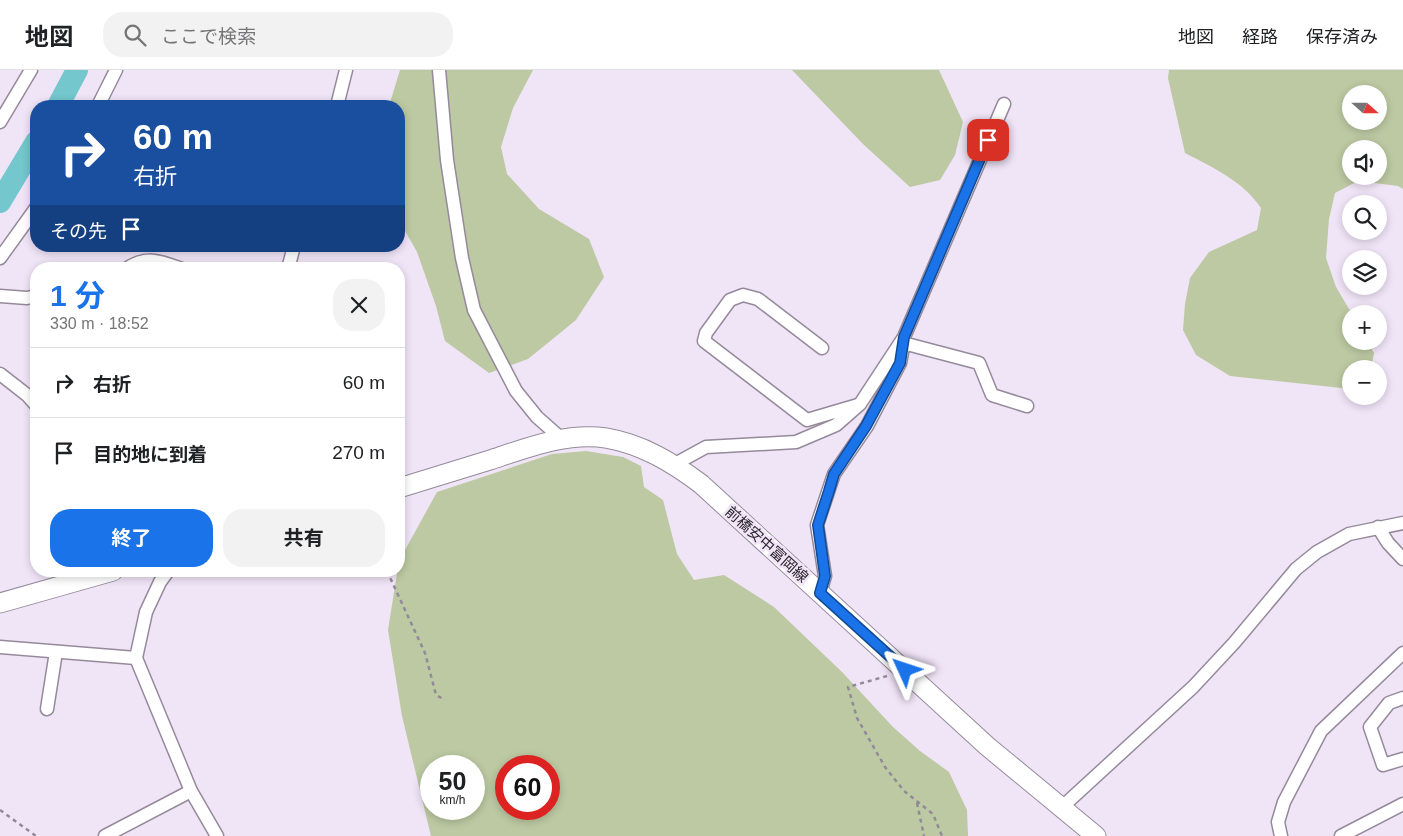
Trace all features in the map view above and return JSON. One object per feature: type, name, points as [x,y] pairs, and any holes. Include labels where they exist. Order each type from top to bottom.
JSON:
[{"type":"main road","name":"前橋安中富岡線","points":[[405,486],[532,446],[583,437],[606,438],[639,448],[675,464],[701,484],[987,746],[1096,836]]},
{"type":"main road","points":[[0,603],[92,577]]},
{"type":"street","points":[[0,122],[31,70]]},
{"type":"street","points":[[101,100],[116,70]]},
{"type":"street","points":[[338,100],[346,70]]},
{"type":"street","points":[[440,70],[447,160],[462,258],[474,310],[516,391],[537,417],[564,440]]},
{"type":"street","points":[[675,464],[706,447],[796,442],[836,425],[860,404],[904,340],[1004,104]]},
{"type":"street","points":[[0,258],[30,216]]},
{"type":"street","points":[[136,262],[156,260],[162,262]]},
{"type":"street","points":[[822,348],[758,299],[743,294],[730,300],[706,333],[704,342],[807,420],[860,404]]},
{"type":"street","points":[[0,296],[30,297]]},
{"type":"street","points":[[904,340],[979,363],[992,395],[1027,406]]},
{"type":"street","points":[[820,593],[825,576],[818,525],[834,474],[866,426],[900,363],[904,340]]},
{"type":"street","points":[[0,374],[30,398]]},
{"type":"street","points":[[1061,808],[1193,687],[1234,643],[1296,570],[1317,552],[1349,534],[1403,523]]},
{"type":"street","points":[[1378,527],[1388,543],[1403,559]]},
{"type":"street","points":[[164,577],[146,612],[136,658],[190,791],[217,836]]},
{"type":"street","points":[[0,647],[136,658]]},
{"type":"street","points":[[47,709],[56,652]]},
{"type":"street","points":[[1281,836],[1278,822],[1284,802],[1321,731],[1403,653]]},
{"type":"street","points":[[1403,698],[1388,703],[1370,727],[1383,765],[1403,759]]},
{"type":"street","points":[[105,836],[190,791]]},
{"type":"street","points":[[1341,836],[1403,804]]},
{"type":"path","points":[[390,577],[425,653],[436,695],[445,700]]},
{"type":"path","points":[[905,670],[848,687],[857,718],[885,767],[904,791],[933,814],[942,836]]},
{"type":"path","points":[[917,802],[924,836]]},
{"type":"path","points":[[0,810],[36,836]]},
{"type":"green space","points":[[400,70],[533,70],[513,108],[501,147],[507,174],[539,209],[589,239],[604,277],[576,320],[528,359],[489,373],[445,341],[436,306],[417,252],[405,231],[405,100],[391,100]]},
{"type":"green space","points":[[792,70],[939,70],[963,122],[955,155],[940,180],[910,187],[863,144]]},
{"type":"green space","points":[[1169,70],[1403,70],[1403,189],[1398,186],[1387,185],[1387,140],[1342,140],[1342,185],[1350,185],[1335,193],[1329,219],[1326,258],[1336,287],[1347,305],[1342,305],[1342,350],[1372,350],[1374,353],[1373,360],[1342,360],[1342,388],[1230,376],[1196,355],[1183,330],[1190,278],[1209,252],[1257,230],[1261,208],[1254,198],[1236,182],[1185,153],[1168,78]]},
{"type":"green space","points":[[586,451],[623,457],[641,466],[644,487],[663,500],[677,554],[694,580],[724,575],[774,607],[842,672],[893,727],[920,751],[949,772],[967,810],[968,836],[431,836],[427,820],[485,820],[485,755],[420,755],[420,790],[402,716],[388,630],[396,577],[405,577],[405,550],[437,492],[552,454]]},
{"type":"waterway","points":[[61,100],[77,70]]},
{"type":"waterway","points":[[0,202],[30,152]]},
{"type":"route","points":[[905,670],[820,593],[825,576],[818,525],[834,474],[866,426],[900,363],[904,337],[988,140]]}]
